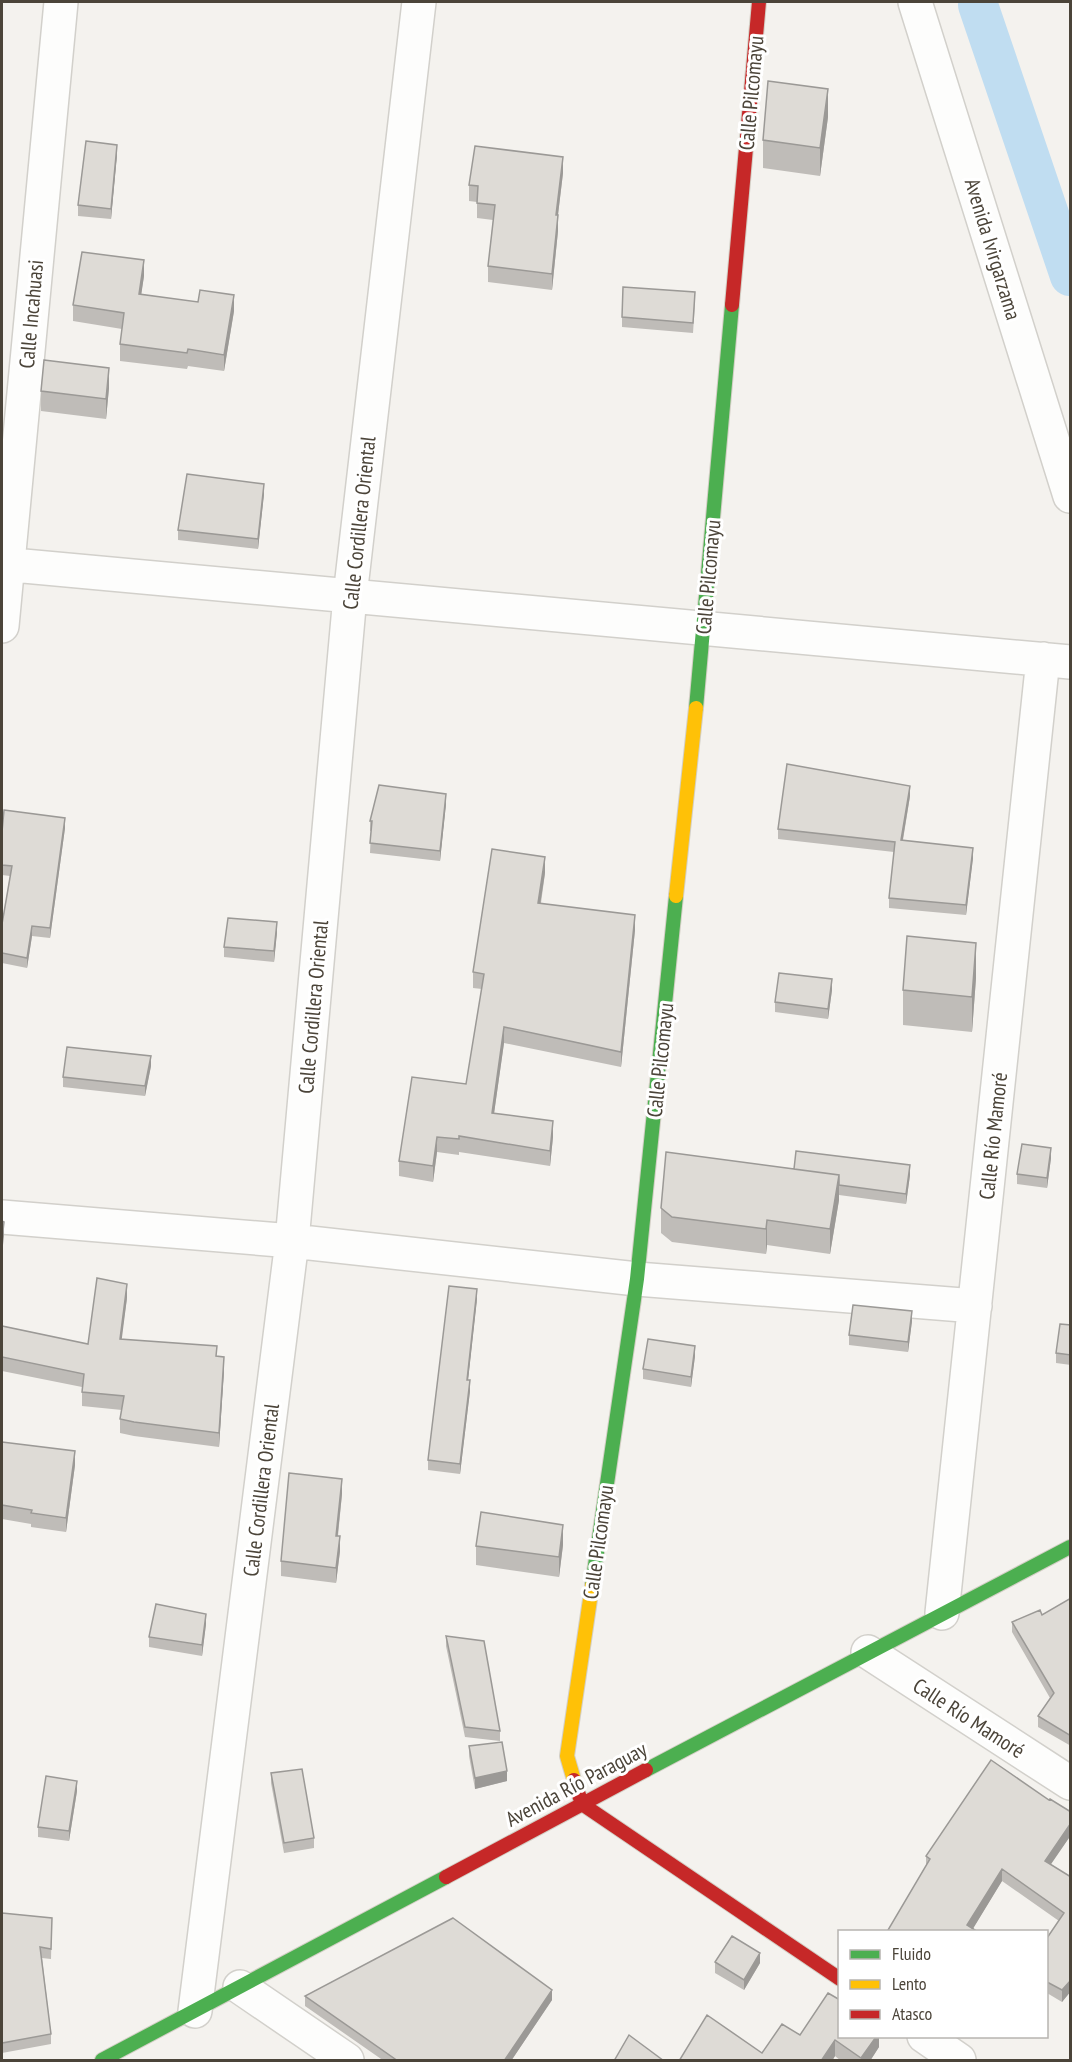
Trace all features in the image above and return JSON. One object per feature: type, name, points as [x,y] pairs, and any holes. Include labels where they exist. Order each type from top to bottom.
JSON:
[{"type":"street","name":"Calle Incahuasi","points":[[2,626],[4,564],[61,2]]},
{"type":"street","name":"Calle Cordillera Oriental","points":[[195,2011],[292,1241],[350,596],[419,2]]},
{"type":"street","name":"Calle Pilcomayu","points":[[582,1804],[567,1756],[637,1279],[704,628],[759,2]]},
{"type":"street","name":"Avenida Ivirgarzama","points":[[915,2],[1071,496]]},
{"type":"street","points":[[4,564],[1057,661]]},
{"type":"street","name":"Calle Río Mamoré","points":[[942,1613],[975,1306],[1057,661]]},
{"type":"street","points":[[2,1217],[292,1241],[637,1279],[975,1306]]},
{"type":"street","name":"Avenida Río Paraguay","points":[[102,2061],[868,1652],[1071,1547]]},
{"type":"street","name":"Calle Río Mamoré","points":[[868,1652],[1071,1783]]},
{"type":"street","points":[[582,1804],[838,1978]]},
{"type":"street","points":[[240,1987],[347,2061]]},
{"type":"street","points":[[925,2038],[959,2061]]},
{"type":"building","points":[[768,81],[828,89],[820,148],[763,140]]},
{"type":"building","points":[[86,141],[117,145],[111,209],[78,205]]},
{"type":"building","points":[[475,146],[563,157],[552,274],[488,266],[495,205],[477,203],[478,186],[469,185]]},
{"type":"building","points":[[82,252],[144,260],[139,294],[198,302],[200,290],[234,295],[224,355],[188,349],[187,353],[120,344],[124,313],[73,305]]},
{"type":"building","points":[[623,287],[695,292],[693,323],[622,317]]},
{"type":"building","points":[[44,360],[109,368],[106,399],[41,391]]},
{"type":"building","points":[[187,474],[264,484],[258,539],[178,530]]},
{"type":"building","points":[[787,764],[910,786],[901,840],[973,848],[966,905],[889,898],[895,842],[778,829]]},
{"type":"building","points":[[379,785],[446,794],[440,851],[370,843],[372,821],[370,821]]},
{"type":"building","points":[[4,810],[65,818],[50,928],[32,926],[27,958],[2,953],[2,924],[12,866],[2,865]]},
{"type":"building","points":[[492,849],[545,857],[538,903],[635,915],[621,1052],[504,1027],[492,1113],[553,1121],[550,1151],[459,1136],[459,1139],[437,1137],[433,1166],[399,1161],[412,1077],[466,1084],[484,974],[473,972]]},
{"type":"building","points":[[228,918],[277,922],[274,951],[224,947]]},
{"type":"building","points":[[907,936],[976,943],[972,997],[903,990]]},
{"type":"building","points":[[779,973],[832,979],[828,1009],[775,1002]]},
{"type":"building","points":[[67,1047],[151,1056],[145,1086],[63,1077]]},
{"type":"building","points":[[1022,1144],[1051,1148],[1047,1178],[1017,1174]]},
{"type":"building","points":[[796,1151],[910,1165],[906,1194],[839,1185],[839,1175],[794,1169]]},
{"type":"building","points":[[666,1152],[839,1175],[830,1229],[767,1220],[766,1229],[672,1217],[661,1208]]},
{"type":"building","points":[[97,1278],[127,1284],[120,1339],[217,1346],[216,1356],[224,1357],[219,1433],[120,1419],[124,1396],[82,1392],[84,1374],[2,1357],[2,1326],[88,1344]]},
{"type":"building","points":[[449,1286],[477,1289],[467,1380],[470,1380],[460,1464],[428,1460]]},
{"type":"building","points":[[853,1305],[912,1311],[908,1342],[849,1335]]},
{"type":"building","points":[[1060,1324],[1071,1325],[1071,1355],[1056,1353]]},
{"type":"building","points":[[648,1339],[695,1346],[691,1377],[643,1369]]},
{"type":"building","points":[[2,1442],[75,1451],[66,1518],[31,1513],[32,1510],[2,1505]]},
{"type":"building","points":[[289,1473],[342,1479],[336,1536],[340,1536],[336,1568],[281,1561]]},
{"type":"building","points":[[481,1512],[563,1525],[559,1557],[476,1546]]},
{"type":"building","points":[[1071,1598],[1071,1736],[1038,1716],[1054,1693],[1012,1622],[1040,1610],[1042,1615]]},
{"type":"building","points":[[156,1604],[206,1614],[202,1645],[149,1637]]},
{"type":"building","points":[[446,1636],[484,1641],[500,1731],[465,1727]]},
{"type":"building","points":[[502,1742],[507,1771],[475,1778],[469,1746]]},
{"type":"building","points":[[991,1760],[1049,1800],[1071,1812],[1071,1823],[1045,1861],[1071,1877],[1071,1980],[1062,1990],[1048,1983],[1048,1937],[1064,1913],[1002,1869],[967,1925],[975,1930],[888,1930],[930,1859],[926,1856]]},
{"type":"building","points":[[302,1769],[314,1838],[284,1843],[271,1773]]},
{"type":"building","points":[[46,1776],[77,1781],[69,1831],[38,1827]]},
{"type":"building","points":[[2,1913],[52,1918],[51,1949],[40,1947],[51,2034],[2,2043]]},
{"type":"building","points":[[453,1918],[552,1990],[504,2061],[398,2061],[305,1996]]},
{"type":"building","points":[[732,1936],[760,1953],[744,1980],[715,1962]]},
{"type":"building","points":[[828,1993],[838,1999],[838,2038],[875,2038],[861,2058],[835,2040],[821,2061],[679,2061],[707,2015],[762,2053],[782,2024],[800,2035]]},
{"type":"building","points":[[629,2035],[664,2061],[614,2061]]},
{"type":"waterway","points":[[978,5],[1070,276]]},
{"type":"traffic: fast","points":[[696,708],[732,305]]},
{"type":"traffic: fast","points":[[592,1586],[637,1279],[676,896]]},
{"type":"traffic: fast","points":[[646,1770],[1070,1547]]},
{"type":"traffic: fast","points":[[102,2060],[446,1877]]},
{"type":"traffic: slow","points":[[676,896],[696,708]]},
{"type":"traffic: slow","points":[[574,1780],[567,1756],[592,1586]]},
{"type":"traffic: jam","points":[[732,305],[759,2]]},
{"type":"traffic: jam","points":[[446,1877],[646,1770]]},
{"type":"traffic: jam","points":[[574,1780],[582,1804],[838,1978]]}]
